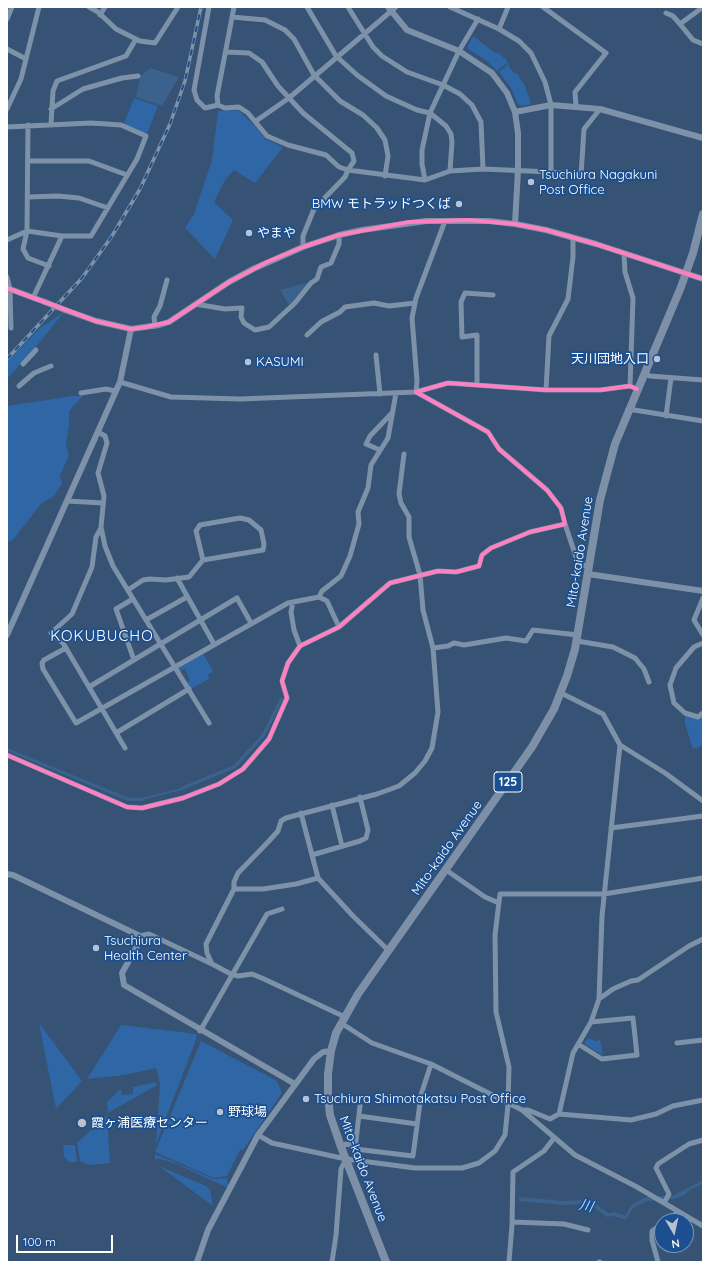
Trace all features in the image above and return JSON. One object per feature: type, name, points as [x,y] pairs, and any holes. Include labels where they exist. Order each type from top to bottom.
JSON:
[{"type":"highway","name":"Mito-kaido Avenue","points":[[386,1262],[340,1147],[333,1125],[328,1096],[328,1074],[331,1051],[343,1020],[389,950],[532,747],[547,722],[561,693],[577,638],[600,500],[606,473],[628,409],[633,387],[644,373],[686,274],[703,214]]},
{"type":"street","points":[[7,19],[12,7]]},
{"type":"street","points":[[7,109],[21,79],[39,7]]},
{"type":"street","points":[[89,7],[116,29],[136,39],[155,43],[178,7]]},
{"type":"street","points":[[100,15],[105,7]]},
{"type":"street","points":[[209,7],[194,90],[197,100],[205,108],[218,105],[225,108],[239,107],[256,121],[267,136],[288,145],[326,155],[339,168],[384,176],[425,180],[450,171],[483,169],[581,175],[584,129],[600,109]]},
{"type":"street","points":[[218,105],[217,96],[234,7]]},
{"type":"street","points":[[307,7],[336,56],[376,90],[417,110],[430,113],[446,126],[451,134],[450,171]]},
{"type":"street","points":[[348,7],[373,47],[382,56],[407,72],[443,85],[460,94],[472,105],[481,122],[483,169]]},
{"type":"street","points":[[256,121],[289,98],[364,33],[389,9],[396,7]]},
{"type":"street","points":[[450,7],[499,29],[519,41],[531,53],[545,82],[551,104],[551,172]]},
{"type":"street","points":[[499,29],[508,7]]},
{"type":"street","points":[[543,7],[606,53],[575,92],[576,106]]},
{"type":"street","points":[[680,24],[703,7]]},
{"type":"street","points":[[389,9],[407,30],[459,51],[492,73],[507,94],[515,112],[519,150],[515,224]]},
{"type":"street","points":[[666,13],[673,16],[693,40],[703,44]]},
{"type":"street","points":[[232,17],[265,20],[285,30],[294,39],[314,75],[340,100],[363,115],[377,128],[385,140],[388,156],[384,176]]},
{"type":"street","points":[[425,180],[422,164],[422,150],[430,113],[459,51],[478,19]]},
{"type":"street","points":[[51,124],[53,91],[57,81],[126,56],[136,39]]},
{"type":"street","points":[[7,49],[26,60]]},
{"type":"street","points":[[226,52],[248,53],[262,62],[289,98],[303,113],[352,153],[354,161],[345,177],[314,209],[303,236],[303,247]]},
{"type":"street","points":[[51,109],[83,90],[122,78],[138,76]]},
{"type":"street","points":[[515,112],[551,104],[600,109],[703,138]]},
{"type":"street","points":[[7,126],[91,123],[120,125],[146,136],[137,159],[91,236],[62,236],[27,231],[7,240]]},
{"type":"street","points":[[28,125],[29,161],[27,231],[22,249],[28,258],[49,266]]},
{"type":"street","points":[[29,161],[88,161],[127,175]]},
{"type":"street","points":[[28,197],[58,196],[79,198],[108,208]]},
{"type":"street","points":[[8,288],[96,321],[131,329],[155,326],[170,322],[195,304],[253,269],[303,247],[339,235],[408,222],[469,220],[515,224],[573,238],[703,279]]},
{"type":"street","points":[[416,392],[417,381],[412,318],[415,303],[445,221]]},
{"type":"street","points":[[195,304],[225,309],[242,308],[241,317],[244,323],[255,330],[269,328],[295,303],[311,283],[317,279],[321,266],[331,263],[339,244],[339,235]]},
{"type":"street","points":[[33,298],[62,236]]},
{"type":"street","points":[[546,390],[549,336],[568,299],[573,257],[573,238]]},
{"type":"street","points":[[120,382],[171,397],[240,399],[416,392],[448,383],[546,390],[600,390],[633,387],[633,298],[625,272],[624,254]]},
{"type":"street","points":[[7,277],[11,328]]},
{"type":"street","points":[[155,326],[154,317],[160,306],[167,280]]},
{"type":"street","points":[[477,385],[477,335],[462,337],[461,302],[465,293],[493,295]]},
{"type":"street","points":[[307,335],[321,322],[340,312],[345,307],[374,303],[390,306],[415,303]]},
{"type":"street","points":[[7,635],[98,432],[115,390],[120,382],[131,329]]},
{"type":"street","points":[[23,364],[36,350]]},
{"type":"street","points":[[376,355],[380,394]]},
{"type":"street","points":[[19,386],[34,373],[51,366]]},
{"type":"street","points":[[644,373],[650,376],[703,380]]},
{"type":"street","points":[[666,416],[671,378]]},
{"type":"street","points":[[81,392],[106,389],[115,390]]},
{"type":"street","points":[[416,392],[488,432],[500,449],[547,490],[560,508],[576,557],[588,571],[703,590]]},
{"type":"street","points":[[66,648],[44,660],[42,663],[43,669],[76,723],[81,722],[174,666],[288,603],[318,596],[341,576],[350,556],[359,524],[358,512],[368,488],[371,465],[388,438],[396,393]]},
{"type":"street","points":[[628,409],[703,421]]},
{"type":"street","points":[[380,450],[366,444],[370,436],[392,414]]},
{"type":"street","points":[[98,432],[105,436],[107,443],[98,473],[104,496],[101,527],[105,546],[113,566],[209,722]]},
{"type":"street","points":[[212,964],[207,953],[206,944],[234,889],[234,882],[238,873],[269,841],[278,830],[281,821],[300,813],[399,786],[415,773],[425,762],[432,748],[438,712],[433,648],[422,610],[420,575],[409,537],[409,517],[401,503],[399,494],[404,454]]},
{"type":"street","points":[[67,501],[103,503]]},
{"type":"street","points":[[128,590],[143,580],[189,576],[203,560],[263,550],[264,544],[261,530],[249,520],[240,518],[200,525],[196,530],[203,560]]},
{"type":"street","points":[[7,755],[128,807],[142,808],[184,798],[219,784],[243,769],[269,739],[287,698],[282,681],[286,669],[300,646],[339,627],[390,583],[438,571],[456,572],[479,566],[482,555],[491,548],[530,532],[565,524]]},
{"type":"street","points":[[101,527],[96,537],[92,567],[72,614],[51,633],[66,648],[125,748]]},
{"type":"street","points":[[177,578],[214,644]]},
{"type":"street","points":[[318,596],[327,601],[339,627]]},
{"type":"street","points":[[146,620],[187,597]]},
{"type":"street","points":[[89,687],[237,598],[252,623]]},
{"type":"street","points":[[703,598],[694,620],[703,634]]},
{"type":"street","points":[[133,599],[116,609],[134,660]]},
{"type":"street","points":[[293,602],[291,612],[294,630],[300,646]]},
{"type":"street","points":[[433,648],[448,646],[454,643],[464,645],[506,638],[526,641],[533,630],[577,638],[613,647],[635,658],[644,669],[649,682]]},
{"type":"street","points":[[703,643],[694,647],[676,668],[670,684],[674,703],[685,713],[698,717],[703,714]]},
{"type":"street","points":[[116,733],[189,690]]},
{"type":"street","points":[[561,693],[603,714],[620,745],[665,773],[703,801]]},
{"type":"street","points":[[559,1114],[574,1053],[591,1022],[598,999],[604,894],[620,745]]},
{"type":"street","points":[[312,855],[360,842],[366,838],[368,830],[360,797]]},
{"type":"street","points":[[332,805],[342,846]]},
{"type":"street","points":[[300,813],[318,878],[353,916],[389,950]]},
{"type":"street","points":[[611,828],[703,816]]},
{"type":"street","points":[[446,870],[485,897],[499,903]]},
{"type":"street","points":[[7,874],[13,875],[140,936],[149,934],[231,974],[238,976],[252,974],[343,1020],[372,1043],[431,1064],[508,1105],[522,1110],[528,1110],[550,1119],[559,1114],[631,1120],[648,1116],[685,1102],[703,1100]]},
{"type":"street","points":[[234,889],[263,889],[296,884],[318,878]]},
{"type":"street","points":[[258,1136],[272,1143],[346,1159],[415,1168],[462,1168],[479,1163],[495,1152],[505,1135],[508,1105],[509,1067],[496,1012],[495,935],[500,894],[604,894],[703,878]]},
{"type":"street","points":[[200,1031],[231,974],[267,914],[282,909]]},
{"type":"street","points":[[140,936],[140,940],[122,973],[124,985],[200,1031],[294,1084]]},
{"type":"street","points":[[598,999],[630,981],[638,980],[689,946],[703,939]]},
{"type":"street","points":[[578,1044],[602,1058],[637,1055],[633,1018],[591,1022]]},
{"type":"street","points":[[677,1043],[703,1040]]},
{"type":"street","points":[[197,1262],[208,1230],[258,1136],[294,1084],[319,1054],[325,1051],[331,1051]]},
{"type":"street","points":[[340,1147],[346,1144],[355,1146],[355,1149],[413,1156],[422,1095],[431,1064]]},
{"type":"street","points":[[355,1146],[360,1106]]},
{"type":"street","points":[[522,1110],[574,1155],[637,1187],[703,1226]]},
{"type":"street","points":[[359,1116],[418,1124]]},
{"type":"street","points":[[509,1262],[513,1222],[513,1172],[544,1151],[554,1138]]},
{"type":"street","points":[[664,1203],[669,1194],[656,1168],[658,1164],[688,1144],[703,1140]]},
{"type":"street","points":[[332,1262],[336,1235],[341,1169],[346,1159]]},
{"type":"street","points":[[513,1222],[564,1224],[588,1230]]},
{"type":"street","points":[[654,1230],[652,1231],[652,1240],[654,1247]]},
{"type":"shaded area","points":[[473,36],[495,53],[499,53],[507,61],[510,68],[514,73],[517,73],[525,86],[531,104],[522,106],[518,104],[511,88],[499,72],[508,64],[507,63],[497,71],[486,60],[468,49]]},
{"type":"shaded area","points":[[150,68],[179,77],[162,106],[136,97],[140,77]]},
{"type":"shaded area","points":[[134,98],[158,106],[147,134],[125,126],[124,123]]},
{"type":"shaded area","points":[[238,110],[256,127],[265,139],[283,147],[255,183],[234,170],[225,180],[214,202],[233,220],[215,259],[185,228],[194,214],[212,160],[218,111]]},
{"type":"shaded area","points":[[309,282],[294,302],[289,305],[280,290]]},
{"type":"shaded area","points":[[64,312],[35,348],[7,379],[7,362],[41,327]]},
{"type":"shaded area","points":[[73,396],[83,396],[69,411],[69,426],[66,445],[69,456],[60,475],[62,483],[54,496],[41,504],[12,541],[7,542],[7,406]]},
{"type":"shaded area","points":[[202,652],[213,671],[208,675],[209,679],[191,689],[186,682],[190,680],[185,669],[180,671],[178,667]]},
{"type":"shaded area","points":[[281,697],[284,698],[265,736],[236,768],[182,790],[181,787],[234,765],[262,734]]},
{"type":"shaded area","points":[[685,713],[698,717],[703,714],[703,745],[693,749],[685,724]]},
{"type":"shaded area","points":[[7,748],[129,798],[143,798],[143,801],[128,801],[7,751]]},
{"type":"shaded area","points":[[39,1023],[82,1081],[56,1109]]},
{"type":"shaded area","points":[[121,1025],[197,1034],[156,1144],[160,1084],[156,1068],[125,1075],[87,1079]]},
{"type":"shaded area","points":[[588,1038],[595,1041],[600,1040],[603,1055],[584,1044]]},
{"type":"shaded area","name":"野球場","points":[[201,1041],[277,1081],[282,1093],[243,1150],[240,1150],[227,1176],[214,1178],[155,1152]]},
{"type":"shaded area","points":[[156,1082],[157,1085],[108,1113],[107,1102],[121,1089],[122,1095],[133,1094],[133,1087]]},
{"type":"shaded area","points":[[107,1115],[110,1163],[89,1165],[80,1161],[77,1143]]},
{"type":"shaded area","points":[[63,1145],[75,1145],[77,1162],[68,1162],[64,1156]]},
{"type":"shaded area","points":[[155,1154],[214,1179],[227,1178],[228,1188],[179,1165],[161,1159],[155,1159]]},
{"type":"shaded area","points":[[159,1166],[206,1186],[210,1190],[213,1206]]},
{"type":"shaded area","points":[[703,1180],[703,1184],[675,1199],[647,1201],[633,1208],[626,1220],[614,1216],[607,1217],[592,1206],[519,1201],[519,1197],[564,1201],[580,1200],[594,1202],[608,1213],[615,1212],[625,1216],[631,1205],[646,1197],[674,1195]]},
{"type":"waterway","name":"川","points":[[142,799],[182,789]]},
{"type":"railway","points":[[7,359],[82,278],[112,236],[140,189],[170,124],[185,81],[201,7]]},
{"type":"cycle path","points":[[7,288],[96,321],[131,329],[146,327],[169,322],[229,282],[267,262],[303,247],[339,235],[409,222],[469,220],[515,224],[546,230],[596,244],[703,279]]},
{"type":"cycle path","points":[[7,755],[127,807],[142,808],[183,798],[219,784],[243,769],[269,739],[287,698],[282,681],[288,663],[300,646],[339,627],[390,583],[438,571],[456,572],[479,566],[482,555],[491,548],[530,532],[565,524],[561,508],[547,490],[499,449],[488,432],[416,392],[448,383],[546,390],[600,390],[630,386],[637,389]]},
{"type":"place","name":"Tsuchiura Nagakuni Post Office","points":[[531,182]]},
{"type":"place","name":"BMW モトラッドつくば","points":[[459,204]]},
{"type":"place","name":"やまや","points":[[249,233]]},
{"type":"place","name":"天川団地入口","points":[[657,359]]},
{"type":"place","name":"KASUMI","points":[[248,362]]},
{"type":"place","name":"Tsuchiura Health Center","points":[[96,948]]},
{"type":"place","name":"Tsuchiura Shimotakatsu Post Office","points":[[306,1099]]},
{"type":"place","name":"野球場","points":[[220,1112]]},
{"type":"place","name":"霞ヶ浦医療センター","points":[[82,1123]]},
{"type":"district","name":"KOKUBUCHO","points":[[102,636]]}]
